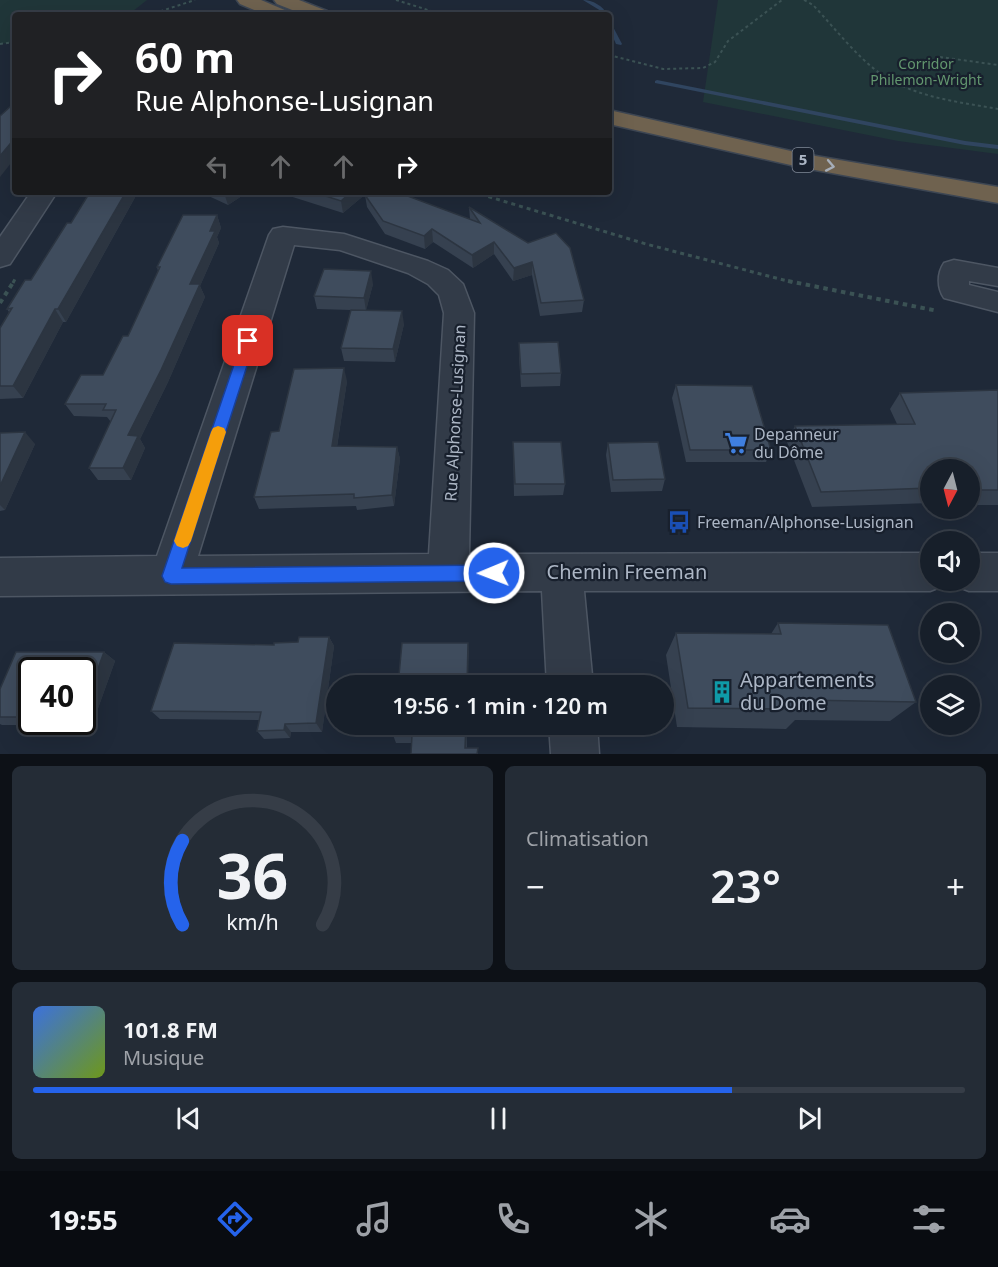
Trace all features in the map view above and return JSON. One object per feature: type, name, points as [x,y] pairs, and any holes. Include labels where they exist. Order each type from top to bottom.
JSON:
[{"type":"highway","points":[[246,0],[274,12]]},
{"type":"highway","points":[[283,0],[313,12]]},
{"type":"highway","name":"5","points":[[612,103],[801,143],[998,177]]},
{"type":"highway","name":"5","points":[[612,118],[785,157],[998,195]]},
{"type":"street","points":[[0,258],[42,195]]},
{"type":"street","name":"Rue Alphonse-Lusignan","points":[[171,576],[284,235],[344,242],[418,267],[438,277],[453,291],[459,313],[448,573]]},
{"type":"street","points":[[998,278],[954,269],[954,291],[998,302]]},
{"type":"street","points":[[562,572],[569,675]]},
{"type":"street","name":"Chemin Freeman","points":[[0,577],[562,572],[920,572]]},
{"type":"street","points":[[980,572],[998,572]]},
{"type":"street","points":[[574,735],[575,754]]},
{"type":"path","points":[[158,12],[195,0]]},
{"type":"path","points":[[396,0],[434,12]]},
{"type":"path","points":[[612,56],[663,69],[703,68],[717,59],[728,41],[759,20],[782,0]]},
{"type":"path","points":[[804,0],[813,5],[866,61],[897,84],[941,99],[998,109]]},
{"type":"path","points":[[940,57],[998,65]]},
{"type":"path","points":[[483,195],[738,271],[838,294],[938,311]]},
{"type":"green space","points":[[0,0],[147,0],[132,12],[12,12],[12,42],[0,44]]},
{"type":"green space","name":"Corridor Philemon-Wright","points":[[718,0],[998,0],[998,154],[898,141],[703,102]]},
{"type":"building","points":[[12,106],[12,142],[0,156],[0,116]]},
{"type":"building","points":[[88,195],[124,195],[58,309],[55,309],[13,386],[0,386],[0,328],[12,308],[7,309],[25,280],[31,280],[67,223],[71,223]]},
{"type":"building","points":[[322,195],[348,195],[341,201]]},
{"type":"building","points":[[365,195],[405,195],[480,223],[469,207],[528,243],[556,233],[570,248],[584,300],[541,303],[532,262],[514,268],[494,242],[472,255],[432,229],[424,236],[383,221]]},
{"type":"building","points":[[183,215],[217,215],[210,231],[215,231],[190,284],[200,284],[161,370],[128,435],[138,436],[123,468],[89,468],[116,410],[103,410],[106,404],[65,404],[81,375],[103,375],[123,336],[128,336],[160,267],[157,267]]},
{"type":"building","points":[[324,269],[371,271],[364,298],[314,296]]},
{"type":"building","points":[[351,310],[402,311],[393,349],[341,348]]},
{"type":"building","points":[[558,342],[561,373],[521,374],[519,343]]},
{"type":"building","points":[[344,368],[332,446],[397,447],[392,495],[354,498],[354,494],[254,497],[271,432],[279,431],[294,369]]},
{"type":"building","points":[[676,385],[752,386],[771,450],[690,450]]},
{"type":"building","points":[[998,390],[998,490],[980,490],[980,459],[920,459],[920,488],[821,492],[795,426],[915,424],[900,393]]},
{"type":"building","points":[[25,432],[0,486],[0,433]]},
{"type":"building","points":[[513,442],[561,442],[565,484],[515,484]]},
{"type":"building","points":[[658,442],[665,479],[613,480],[608,443]]},
{"type":"building","points":[[778,623],[888,625],[916,702],[802,700],[805,709],[688,708],[676,633],[781,634]]},
{"type":"building","points":[[299,637],[329,637],[316,723],[285,724],[284,730],[257,731],[261,712],[151,711],[174,643],[274,645],[274,643],[298,642]]},
{"type":"building","points":[[402,643],[468,643],[467,675],[399,675]]},
{"type":"building","points":[[16,652],[104,652],[96,674],[96,657],[18,657],[18,717],[0,717],[0,689]]},
{"type":"building","points":[[412,735],[466,735],[465,748],[478,748],[477,754],[411,754]]},
{"type":"waterway","points":[[585,0],[604,12]]},
{"type":"waterway","points":[[612,29],[619,44]]},
{"type":"waterway","points":[[657,82],[965,143],[998,147]]},
{"type":"slow traffic","points":[[183,541],[218,432]]},
{"type":"place","name":"Depanneur du Dôme","points":[[736,443]]},
{"type":"place","name":"Freeman/Alphonse-Lusignan","points":[[679,522]]},
{"type":"place","name":"Appartements du Dome","points":[[722,692]]},
{"type":"route","points":[[248,341],[171,576],[494,573]]}]
